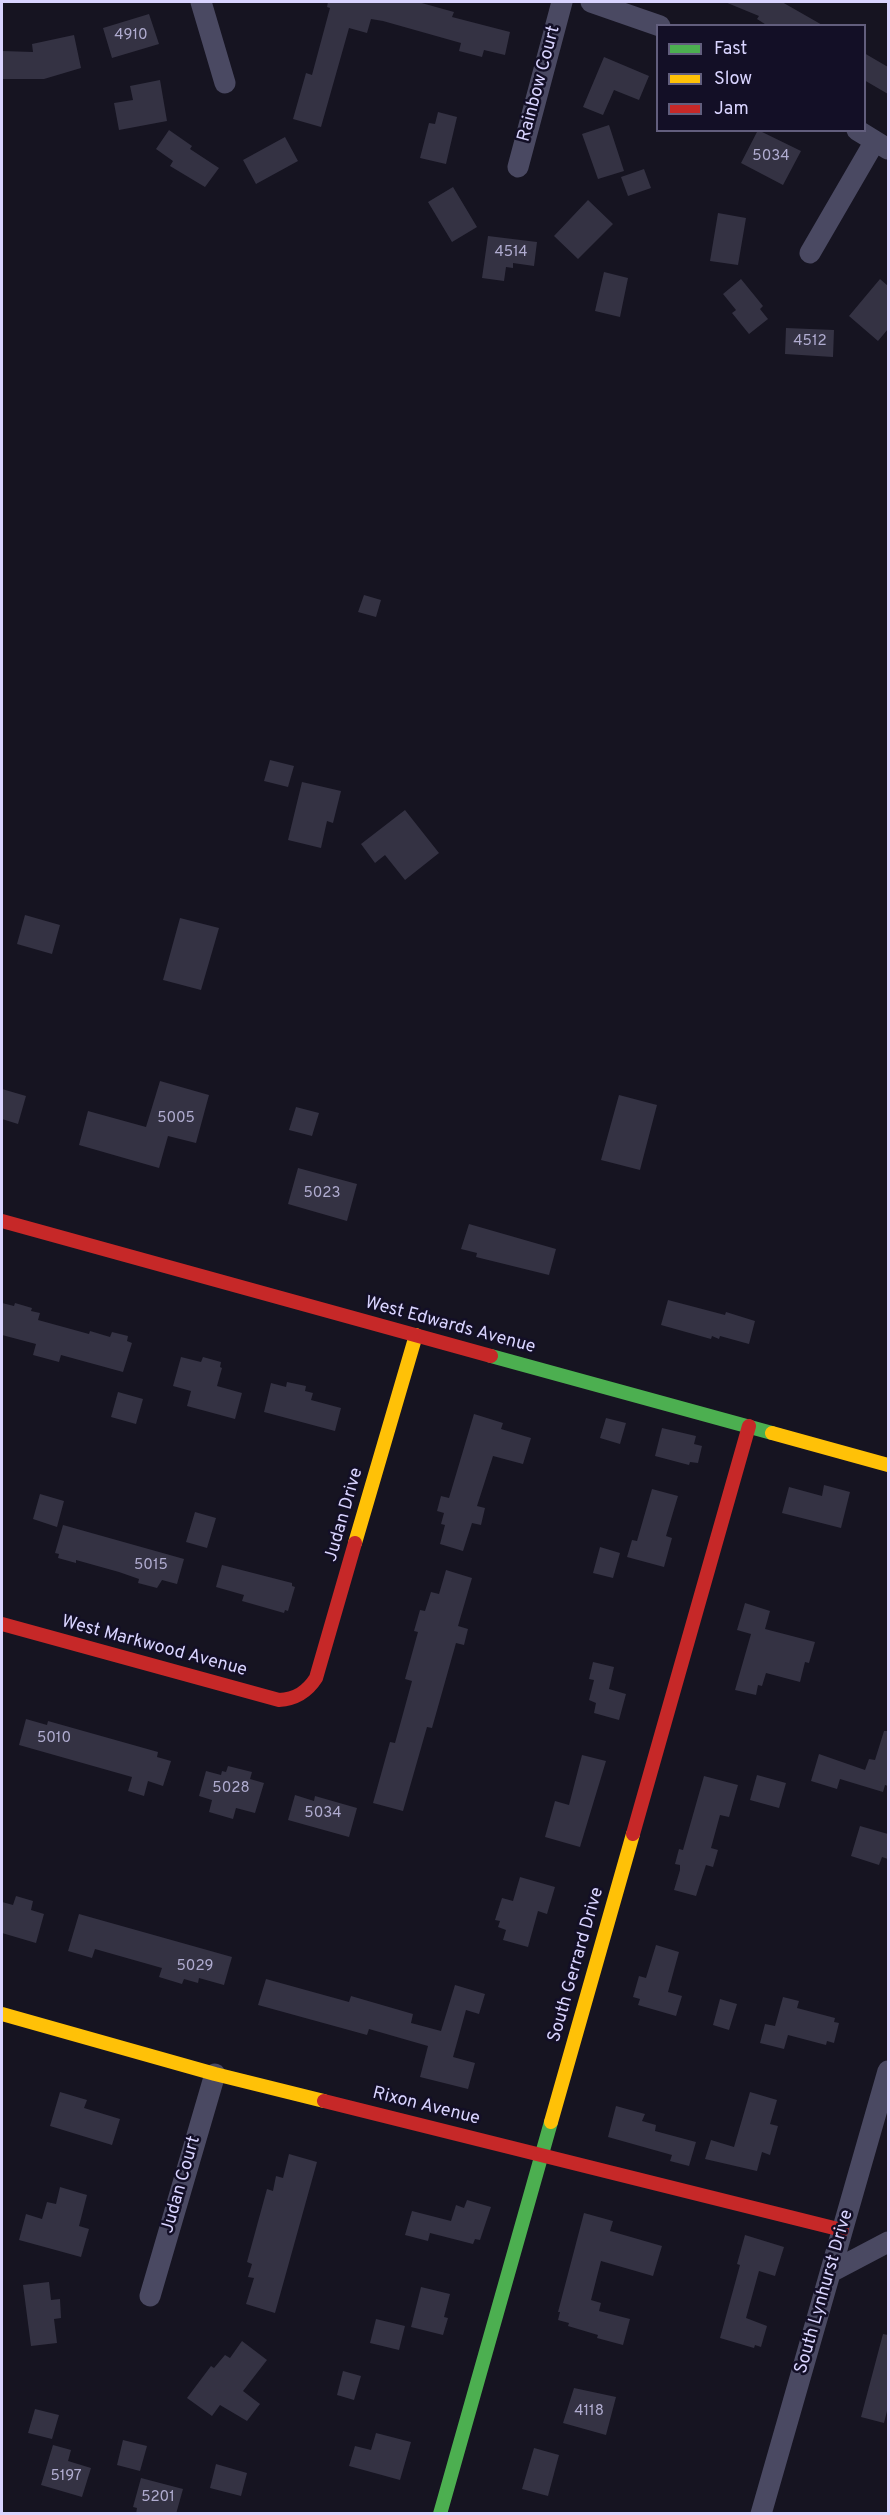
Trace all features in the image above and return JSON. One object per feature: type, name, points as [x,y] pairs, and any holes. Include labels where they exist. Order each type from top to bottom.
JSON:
[{"type":"street","points":[[201,2],[225,83]]},
{"type":"street","name":"Rainbow Court","points":[[518,167],[562,2]]},
{"type":"street","points":[[591,2],[656,25]]},
{"type":"street","points":[[810,253],[882,145],[860,132]]},
{"type":"street","name":"West Edwards Avenue","points":[[2,1221],[888,1465]]},
{"type":"street","name":"Judan Drive","points":[[297,1698],[309,1688],[316,1677],[416,1335]]},
{"type":"street","name":"South Gerrard Drive","points":[[440,2514],[749,1426]]},
{"type":"street","name":"West Markwood Avenue","points":[[2,1624],[279,1700],[297,1698]]},
{"type":"street","name":"Rixon Avenue","points":[[2,2014],[214,2074],[842,2230]]},
{"type":"street","name":"South Lynhurst Drive","points":[[761,2514],[888,2071]]},
{"type":"street","name":"Judan Court","points":[[150,2296],[214,2074]]},
{"type":"street","points":[[831,2272],[888,2242]]},
{"type":"building","points":[[328,2],[418,2],[454,12],[452,17],[510,32],[505,55],[484,50],[482,57],[459,51],[461,43],[371,19],[367,33],[349,28],[321,127],[293,119],[306,73],[312,75],[330,8],[327,7]]},
{"type":"building","points":[[725,2],[782,2],[820,24],[765,24],[757,19],[759,16]]},
{"type":"building","points":[[149,14],[159,44],[112,58],[103,28]]},
{"type":"building","points":[[74,35],[81,68],[44,79],[2,79],[2,51],[33,52],[32,44]]},
{"type":"building","points":[[866,54],[888,67],[888,94],[866,81]]},
{"type":"building","points":[[604,57],[649,76],[639,100],[614,90],[603,115],[583,107]]},
{"type":"building","points":[[160,80],[167,121],[119,130],[114,103],[133,100],[130,86]]},
{"type":"building","points":[[438,112],[457,117],[446,164],[420,158],[429,123],[435,124]]},
{"type":"building","points":[[609,125],[624,171],[598,179],[582,134]]},
{"type":"building","points":[[169,130],[192,146],[190,149],[219,168],[205,187],[170,166],[173,161],[156,149]]},
{"type":"building","points":[[757,132],[762,132],[801,151],[783,185],[741,163]]},
{"type":"building","points":[[285,137],[298,161],[256,184],[243,160]]},
{"type":"building","points":[[644,169],[651,188],[628,196],[621,177]]},
{"type":"building","points":[[453,187],[477,227],[452,242],[428,202]]},
{"type":"building","points":[[588,200],[613,224],[578,259],[554,236]]},
{"type":"building","points":[[718,213],[746,218],[738,265],[710,261]]},
{"type":"building","points":[[488,236],[537,242],[534,266],[513,263],[513,268],[506,267],[504,281],[482,278]]},
{"type":"building","points":[[604,272],[628,278],[620,317],[595,311]]},
{"type":"building","points":[[741,279],[763,306],[760,309],[768,319],[749,334],[732,313],[736,310],[723,294]]},
{"type":"building","points":[[880,279],[888,286],[888,329],[878,341],[849,316]]},
{"type":"building","points":[[786,328],[834,330],[833,357],[785,354]]},
{"type":"building","points":[[364,595],[381,600],[376,617],[358,612]]},
{"type":"building","points":[[270,760],[294,766],[288,787],[264,781]]},
{"type":"building","points":[[302,782],[341,791],[333,823],[327,821],[321,848],[288,840]]},
{"type":"building","points":[[405,810],[439,853],[405,880],[385,855],[375,863],[361,844]]},
{"type":"building","points":[[25,915],[60,925],[52,954],[17,944]]},
{"type":"building","points":[[180,918],[219,928],[201,990],[163,980]]},
{"type":"building","points":[[160,1081],[209,1095],[196,1143],[168,1136],[159,1168],[79,1145],[88,1111],[146,1127]]},
{"type":"building","points":[[2,1089],[26,1096],[18,1124],[2,1119]]},
{"type":"building","points":[[619,1095],[657,1105],[640,1170],[601,1160]]},
{"type":"building","points":[[296,1107],[319,1113],[312,1136],[289,1130]]},
{"type":"building","points":[[298,1168],[357,1184],[347,1221],[288,1204]]},
{"type":"building","points":[[469,1224],[556,1249],[549,1275],[476,1257],[477,1253],[461,1249]]},
{"type":"building","points":[[668,1300],[725,1315],[726,1312],[755,1321],[749,1344],[720,1336],[719,1339],[712,1336],[711,1339],[661,1325]]},
{"type":"building","points":[[2,1303],[14,1306],[15,1303],[32,1308],[31,1311],[40,1313],[38,1320],[89,1334],[90,1331],[110,1337],[112,1332],[128,1336],[127,1341],[132,1343],[123,1372],[61,1355],[59,1362],[33,1355],[36,1344],[2,1335]]},
{"type":"building","points":[[181,1357],[201,1362],[203,1357],[221,1362],[220,1367],[222,1368],[217,1386],[242,1393],[235,1419],[187,1406],[191,1391],[173,1386]]},
{"type":"building","points":[[287,1382],[306,1386],[305,1391],[313,1393],[311,1400],[341,1408],[335,1431],[264,1412],[271,1383],[286,1387]]},
{"type":"building","points":[[118,1392],[143,1399],[136,1424],[111,1417]]},
{"type":"building","points":[[474,1414],[503,1423],[501,1429],[531,1438],[523,1464],[493,1456],[477,1506],[485,1508],[481,1525],[472,1523],[463,1551],[440,1544],[445,1525],[441,1524],[444,1513],[437,1511],[441,1496],[449,1498]]},
{"type":"building","points":[[606,1418],[626,1423],[620,1444],[600,1438]]},
{"type":"building","points":[[662,1428],[696,1436],[694,1444],[702,1446],[698,1463],[690,1462],[689,1465],[655,1456]]},
{"type":"building","points":[[824,1485],[850,1492],[841,1528],[782,1513],[789,1487],[822,1496]]},
{"type":"building","points":[[652,1489],[678,1496],[666,1536],[672,1538],[664,1567],[627,1557],[632,1540],[637,1541]]},
{"type":"building","points":[[40,1494],[64,1501],[57,1527],[33,1519]]},
{"type":"building","points":[[195,1512],[216,1518],[207,1548],[186,1542]]},
{"type":"building","points":[[63,1525],[184,1559],[177,1584],[162,1580],[157,1588],[138,1583],[139,1579],[119,1572],[76,1560],[76,1563],[58,1558],[59,1554],[55,1553]]},
{"type":"building","points":[[600,1547],[620,1553],[613,1578],[593,1573]]},
{"type":"building","points":[[222,1565],[292,1583],[295,1587],[288,1611],[285,1610],[284,1613],[242,1601],[244,1595],[216,1587]]},
{"type":"building","points":[[446,1570],[472,1578],[458,1626],[468,1629],[464,1645],[456,1643],[432,1728],[427,1727],[403,1811],[373,1803],[390,1742],[395,1743],[412,1681],[405,1679],[418,1632],[414,1631],[420,1610],[425,1611],[431,1592],[439,1594]]},
{"type":"building","points":[[745,1603],[770,1611],[765,1629],[815,1642],[809,1663],[805,1662],[800,1682],[766,1673],[762,1686],[758,1685],[756,1695],[735,1690],[751,1634],[737,1630]]},
{"type":"building","points":[[593,1662],[614,1667],[609,1689],[626,1694],[619,1720],[594,1713],[596,1703],[589,1700],[594,1680],[589,1679]]},
{"type":"building","points":[[26,1719],[47,1725],[48,1721],[158,1752],[157,1757],[171,1761],[163,1786],[148,1781],[144,1796],[128,1791],[132,1777],[19,1745]]},
{"type":"building","points":[[884,1731],[888,1731],[888,1786],[885,1785],[883,1792],[840,1779],[837,1789],[811,1781],[819,1754],[865,1770],[869,1759],[875,1760]]},
{"type":"building","points":[[582,1755],[606,1761],[580,1847],[545,1837],[555,1801],[569,1805]]},
{"type":"building","points":[[228,1766],[252,1772],[250,1779],[264,1783],[255,1813],[236,1808],[233,1819],[209,1812],[212,1800],[199,1796],[206,1771],[221,1775],[222,1771],[226,1772]]},
{"type":"building","points":[[757,1775],[786,1783],[779,1808],[750,1800]]},
{"type":"building","points":[[704,1776],[738,1785],[729,1817],[720,1815],[711,1848],[718,1850],[713,1867],[706,1865],[696,1896],[674,1890],[680,1870],[680,1865],[675,1864],[679,1849],[683,1850]]},
{"type":"building","points":[[295,1795],[314,1801],[315,1796],[357,1808],[349,1837],[288,1820]]},
{"type":"building","points":[[860,1826],[888,1834],[888,1859],[882,1857],[879,1865],[851,1856]]},
{"type":"building","points":[[520,1877],[555,1887],[547,1914],[538,1911],[528,1947],[503,1940],[506,1930],[498,1927],[500,1921],[495,1920],[502,1898],[513,1901]]},
{"type":"building","points":[[16,1896],[33,1901],[31,1910],[44,1914],[36,1943],[2,1933],[2,1902],[13,1905]]},
{"type":"building","points":[[79,1914],[232,1957],[224,1985],[199,1978],[198,1983],[184,1979],[182,1984],[159,1977],[162,1968],[95,1949],[92,1958],[68,1951]]},
{"type":"building","points":[[656,1945],[679,1952],[668,1992],[682,1996],[676,2016],[638,2005],[640,1999],[633,1997],[639,1976],[646,1978]]},
{"type":"building","points":[[266,1979],[349,2002],[351,1996],[413,2014],[411,2023],[441,2031],[455,1985],[485,1994],[479,2014],[466,2010],[453,2057],[475,2063],[468,2089],[420,2077],[428,2046],[369,2029],[367,2035],[258,2005]]},
{"type":"building","points":[[783,1997],[799,2001],[797,2008],[835,2018],[834,2022],[839,2023],[834,2043],[827,2041],[826,2045],[788,2035],[784,2049],[760,2043],[765,2024],[775,2026]]},
{"type":"building","points":[[720,1999],[737,2004],[729,2030],[713,2025]]},
{"type":"building","points":[[60,2092],[87,2100],[84,2108],[120,2119],[112,2145],[50,2126]]},
{"type":"building","points":[[750,2092],[777,2100],[770,2124],[778,2126],[770,2155],[762,2152],[757,2171],[705,2159],[711,2140],[734,2147]]},
{"type":"building","points":[[616,2106],[645,2114],[642,2121],[656,2125],[655,2131],[696,2142],[689,2166],[670,2161],[672,2155],[608,2137]]},
{"type":"building","points":[[289,2154],[317,2162],[275,2313],[246,2304],[254,2278],[248,2277],[252,2264],[247,2262],[267,2189],[273,2191],[276,2176],[283,2178]]},
{"type":"building","points":[[60,2187],[87,2195],[79,2226],[89,2229],[81,2257],[19,2240],[26,2214],[42,2219],[47,2202],[56,2204]]},
{"type":"building","points":[[467,2200],[491,2207],[480,2240],[475,2239],[473,2244],[430,2233],[428,2241],[405,2235],[412,2211],[451,2221],[456,2205],[464,2208]]},
{"type":"building","points":[[584,2213],[613,2221],[610,2231],[662,2246],[653,2276],[601,2261],[591,2300],[601,2303],[599,2311],[630,2319],[623,2345],[597,2338],[598,2335],[568,2326],[569,2323],[558,2320],[560,2312],[558,2312]]},
{"type":"building","points":[[745,2235],[784,2247],[775,2276],[759,2271],[746,2318],[767,2326],[761,2347],[755,2345],[754,2348],[720,2338],[740,2265],[737,2264]]},
{"type":"building","points":[[49,2282],[51,2300],[60,2299],[61,2318],[54,2319],[57,2343],[31,2346],[23,2285]]},
{"type":"building","points":[[421,2287],[450,2294],[444,2317],[448,2318],[443,2335],[411,2327]]},
{"type":"building","points":[[376,2319],[405,2326],[399,2350],[370,2343]]},
{"type":"building","points":[[883,2334],[888,2335],[888,2407],[884,2423],[861,2417]]},
{"type":"building","points":[[242,2341],[267,2360],[243,2391],[260,2404],[247,2421],[220,2405],[212,2416],[187,2398],[211,2366],[214,2368],[225,2355],[230,2358]]},
{"type":"building","points":[[343,2371],[361,2376],[354,2400],[337,2395]]},
{"type":"building","points":[[574,2388],[616,2397],[606,2435],[563,2423]]},
{"type":"building","points":[[35,2409],[59,2415],[52,2439],[28,2433]]},
{"type":"building","points":[[376,2433],[411,2442],[400,2480],[349,2466],[355,2446],[371,2450]]},
{"type":"building","points":[[123,2440],[147,2446],[140,2471],[117,2465]]},
{"type":"building","points":[[53,2445],[71,2450],[68,2461],[91,2468],[82,2497],[41,2485]]},
{"type":"building","points":[[534,2448],[559,2455],[548,2496],[522,2489]]},
{"type":"building","points":[[216,2464],[247,2473],[241,2496],[210,2488]]},
{"type":"building","points":[[141,2478],[183,2489],[176,2514],[136,2514],[137,2508],[133,2507]]},
{"type":"traffic: fast","points":[[491,1356],[772,1433]]},
{"type":"traffic: fast","points":[[440,2514],[551,2122]]},
{"type":"traffic: slow","points":[[355,1543],[416,1335]]},
{"type":"traffic: slow","points":[[772,1433],[888,1465]]},
{"type":"traffic: slow","points":[[551,2122],[633,1834]]},
{"type":"traffic: slow","points":[[2,2014],[215,2074],[324,2101]]},
{"type":"traffic: jam","points":[[2,1221],[491,1356]]},
{"type":"traffic: jam","points":[[633,1834],[749,1426]]},
{"type":"traffic: jam","points":[[2,1624],[279,1700],[291,1698],[305,1691],[316,1678],[355,1543]]},
{"type":"traffic: jam","points":[[324,2101],[842,2230]]}]
